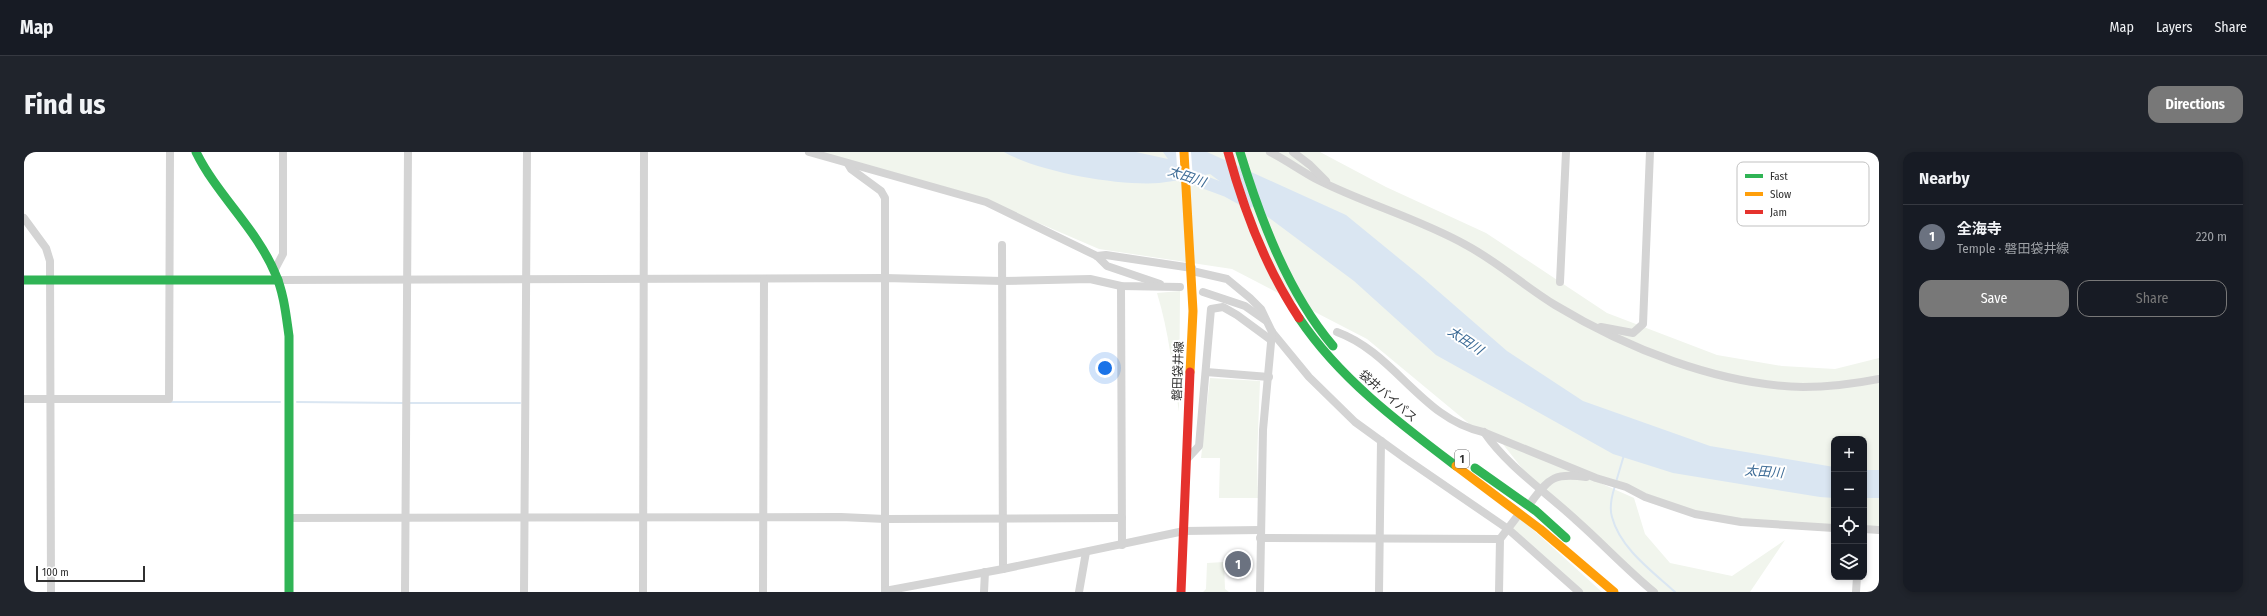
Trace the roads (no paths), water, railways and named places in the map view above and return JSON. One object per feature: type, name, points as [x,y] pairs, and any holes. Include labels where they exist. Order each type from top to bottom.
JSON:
[{"type":"main road","points":[[196,152],[214,184],[252,234],[276,275],[283,298],[290,336],[289,592]]},
{"type":"main road","name":"磐田袋井線","points":[[1181,592],[1193,311],[1184,152]]},
{"type":"main road","name":"袋井バイパス","points":[[1228,152],[1249,222],[1262,252],[1300,319],[1341,370],[1382,409],[1435,451],[1529,520],[1618,589]]},
{"type":"main road","points":[[1240,152],[1260,218],[1273,249],[1289,280],[1328,341],[1338,352]]},
{"type":"main road","points":[[24,280],[170,280],[276,275]]},
{"type":"main road","name":"袋井バイパス","points":[[1348,363],[1388,401],[1440,443],[1536,511],[1618,589]]},
{"type":"main road","points":[[1529,520],[1603,592]]},
{"type":"street","points":[[24,399],[50,401],[169,399],[170,152]]},
{"type":"street","points":[[283,152],[283,254],[276,275],[408,278],[643,280],[885,278],[1002,281],[1090,278],[1121,286],[1180,287]]},
{"type":"street","points":[[406,592],[408,152]]},
{"type":"street","points":[[524,592],[527,152]]},
{"type":"street","points":[[643,592],[644,152]]},
{"type":"street","points":[[809,152],[986,202],[1097,256],[1107,266],[1166,286]]},
{"type":"street","points":[[1270,152],[1316,179],[1423,223],[1466,245],[1511,273],[1553,304],[1590,325],[1653,353],[1719,375],[1752,382],[1802,387],[1852,384],[1879,379]]},
{"type":"street","points":[[1292,152],[1310,165],[1322,178],[1337,188]]},
{"type":"street","points":[[1560,282],[1566,152]]},
{"type":"street","points":[[1590,325],[1633,333],[1643,324],[1650,152]]},
{"type":"street","points":[[848,164],[851,169],[881,190],[885,198],[885,592],[1122,545],[1152,536],[1184,530],[1380,538],[1500,539]]},
{"type":"street","points":[[24,218],[46,248],[51,280],[50,401],[52,592]]},
{"type":"street","points":[[1002,245],[1003,569]]},
{"type":"street","points":[[1097,256],[1106,255],[1191,267],[1227,279],[1261,309],[1271,336],[1263,430],[1260,592]]},
{"type":"street","points":[[763,592],[762,518],[764,279]]},
{"type":"street","points":[[1121,286],[1122,545]]},
{"type":"street","points":[[1203,292],[1245,306],[1265,320]]},
{"type":"street","points":[[1186,459],[1199,446],[1212,310],[1223,307],[1271,336],[1333,402],[1381,441],[1508,529],[1579,592]]},
{"type":"street","points":[[1337,332],[1352,337],[1373,351],[1429,403],[1464,428],[1483,432],[1596,478],[1695,514],[1741,522],[1831,528]]},
{"type":"street","points":[[1206,372],[1268,377]]},
{"type":"street","points":[[1483,432],[1492,445],[1540,490],[1577,521],[1629,572],[1654,592]]},
{"type":"street","points":[[1379,592],[1381,441]]},
{"type":"street","points":[[1532,501],[1551,479],[1569,475],[1596,478]]},
{"type":"street","points":[[289,518],[525,516],[762,518],[841,517],[885,519],[1122,518]]},
{"type":"street","points":[[1499,592],[1500,539],[1516,518]]},
{"type":"street","points":[[1867,529],[1879,530]]},
{"type":"street","points":[[1079,592],[1086,552]]},
{"type":"street","points":[[984,592],[985,572]]},
{"type":"street","points":[[1856,592],[1857,580]]},
{"type":"water","points":[[1004,152],[1136,152],[1168,159],[1163,152],[1207,152],[1346,215],[1423,278],[1507,351],[1583,401],[1710,446],[1831,466],[1831,498],[1673,473],[1613,454],[1436,355],[1354,281],[1210,174],[1159,183],[1123,182],[1080,176],[1037,166]]},
{"type":"water","points":[[1867,470],[1879,470],[1879,498],[1867,498]]},
{"type":"waterway","name":"太田川","points":[[1174,171],[1228,191],[1248,202]]},
{"type":"waterway","points":[[169,402],[280,402]]},
{"type":"waterway","points":[[297,402],[403,403]]},
{"type":"waterway","points":[[408,403],[520,403]]},
{"type":"waterway","points":[[1616,482],[1624,455]]},
{"type":"waterway","points":[[1615,486],[1611,501],[1611,513],[1616,528],[1622,539],[1629,549],[1675,592]]},
{"type":"place","name":"全海寺","points":[[1238,564]]}]
